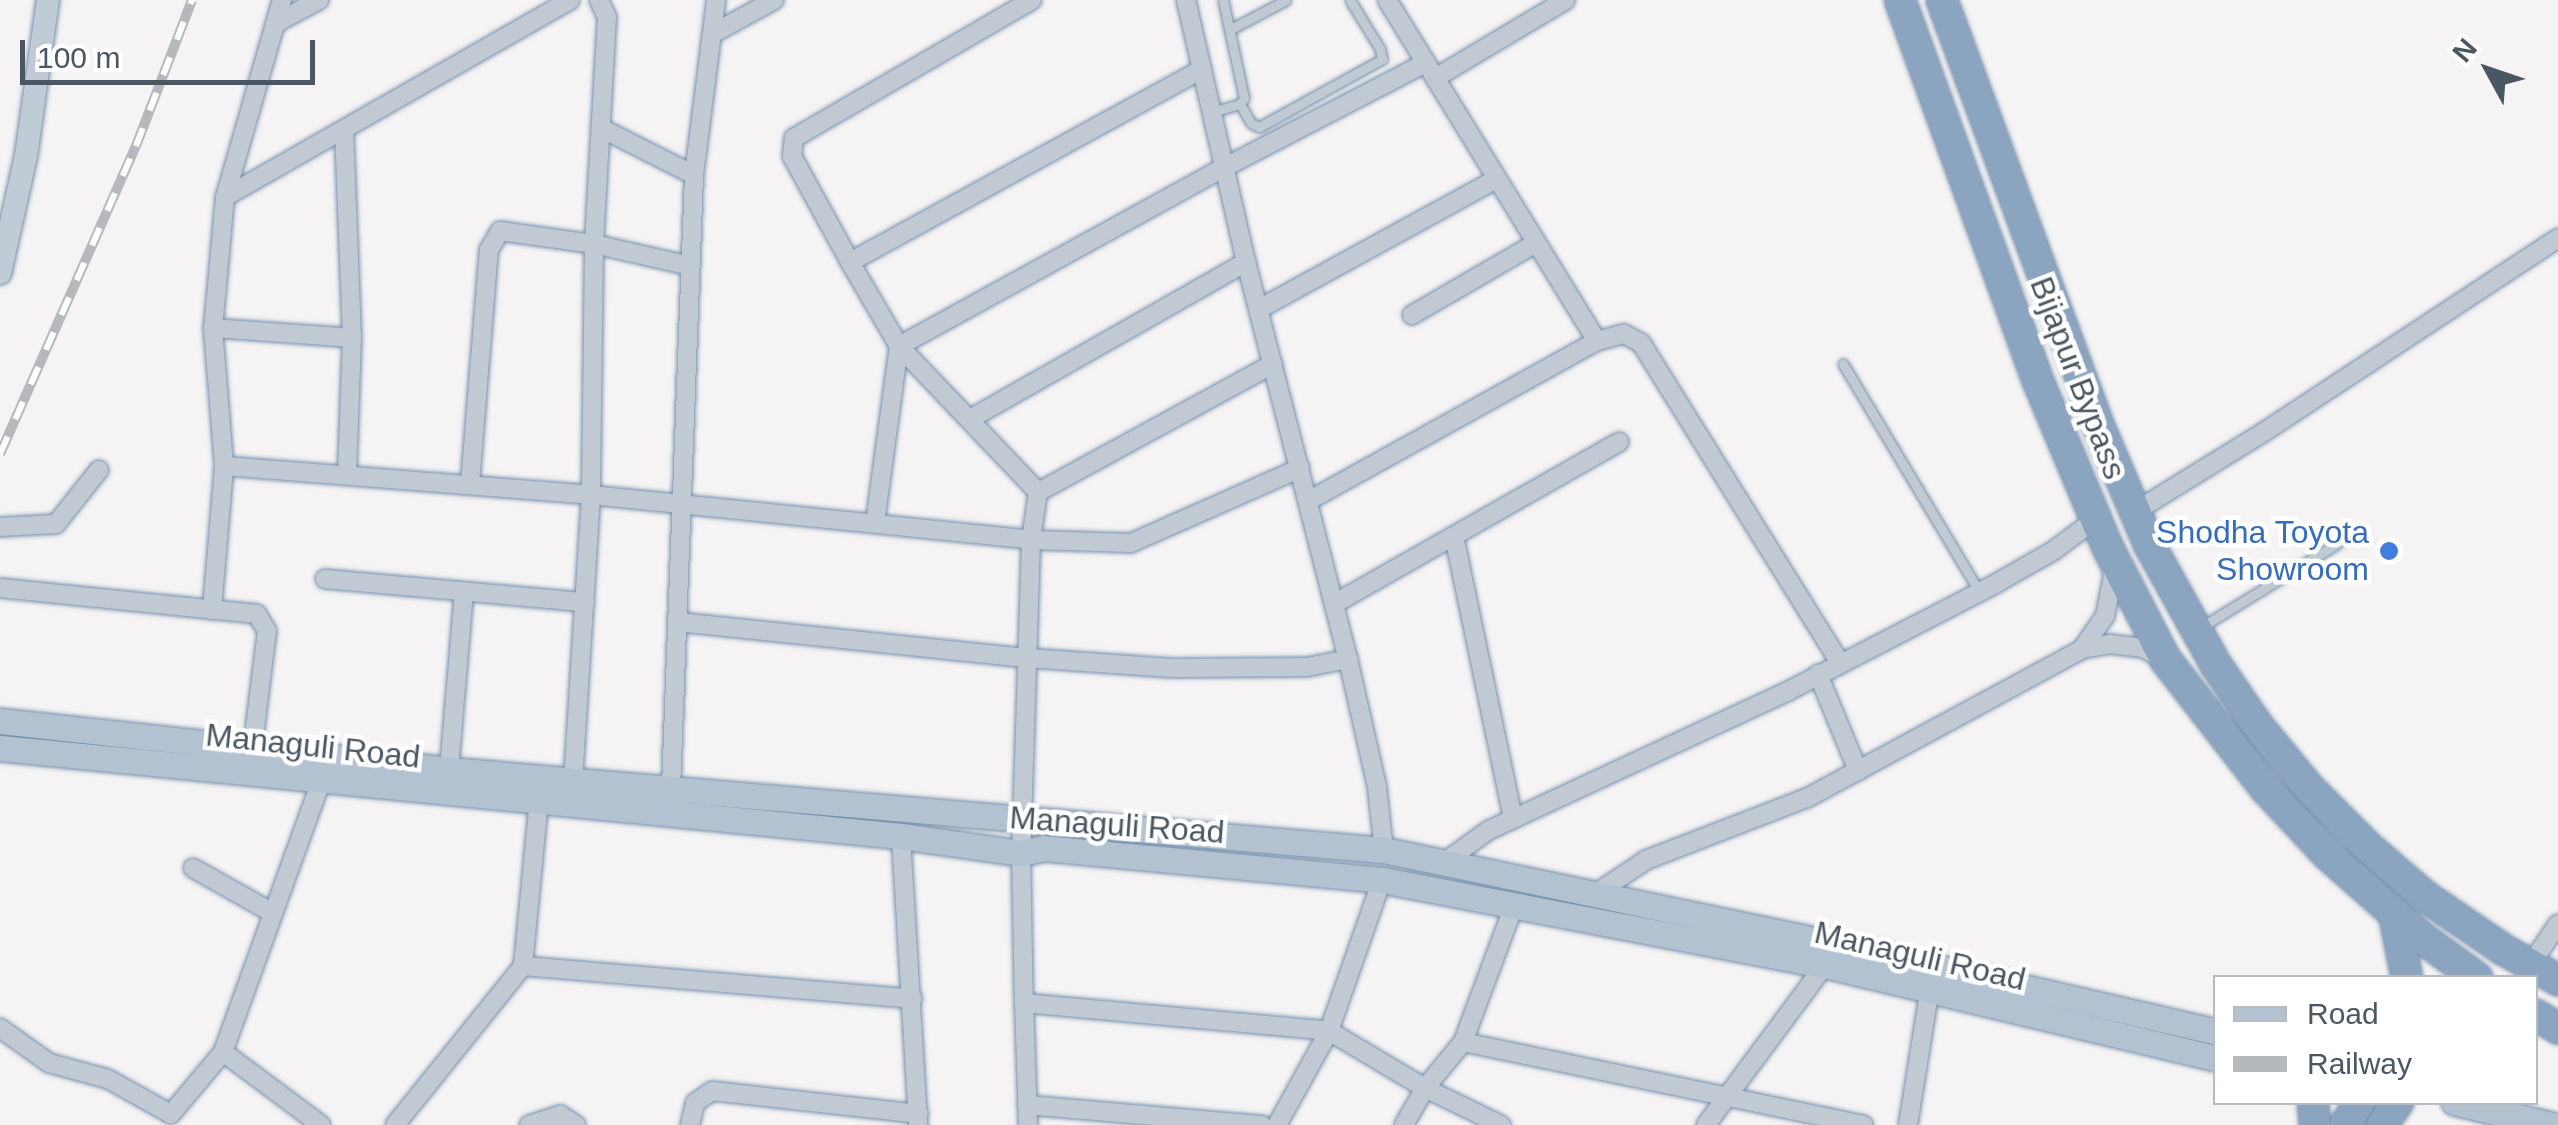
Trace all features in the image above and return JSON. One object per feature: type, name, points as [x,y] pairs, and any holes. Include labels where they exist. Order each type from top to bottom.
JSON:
[{"type":"highway","name":"Bijapur Bypass","points":[[1900,0],[2038,381],[2108,548],[2164,659],[2266,789],[2327,854],[2466,974]]},
{"type":"highway","name":"Bijapur Bypass","points":[[1942,0],[2038,269],[2136,511],[2196,630],[2258,726],[2309,788],[2412,884],[2504,950],[2558,980]]},
{"type":"highway","points":[[2394,913],[2406,975]]},
{"type":"highway","points":[[2466,974],[2477,931]]},
{"type":"highway","points":[[2466,974],[2504,950]]},
{"type":"main road","name":"Managuli Road","points":[[0,721],[450,770],[1384,850],[1595,894],[2213,1057]]},
{"type":"main road","name":"Managuli Road","points":[[0,748],[902,836],[1021,853],[1044,848],[1382,880],[1825,965],[2213,1031]]},
{"type":"main road","points":[[2467,1105],[2551,1125]]},
{"type":"street","points":[[0,273],[26,156],[48,0]]},
{"type":"street","points":[[212,610],[224,466],[213,328],[225,197],[282,0]]},
{"type":"street","points":[[276,23],[319,0]]},
{"type":"street","points":[[225,197],[570,0]]},
{"type":"street","points":[[573,781],[592,495],[594,244],[607,17],[599,0]]},
{"type":"street","points":[[671,788],[694,175],[716,0]]},
{"type":"street","points":[[712,34],[774,0]]},
{"type":"street","points":[[1032,0],[794,138],[792,156],[899,346],[1038,492]]},
{"type":"street","points":[[1186,0],[1246,262],[1378,787],[1384,850]]},
{"type":"street","points":[[1387,0],[1596,341]]},
{"type":"street","points":[[899,346],[1225,166],[1430,70],[1566,0]]},
{"type":"street","points":[[850,262],[1202,69]]},
{"type":"street","points":[[601,128],[694,175]]},
{"type":"street","points":[[344,130],[352,338],[347,474]]},
{"type":"street","points":[[1258,308],[1496,178]]},
{"type":"street","points":[[470,484],[492,240],[500,231],[594,244],[691,266]]},
{"type":"street","points":[[2136,511],[2267,430],[2558,238]]},
{"type":"street","points":[[1412,315],[1536,242]]},
{"type":"street","points":[[970,419],[1246,262]]},
{"type":"street","points":[[213,328],[352,338]]},
{"type":"street","points":[[1308,500],[1596,341],[1624,334],[1641,343],[1840,663]]},
{"type":"street","points":[[875,523],[899,346]]},
{"type":"street","points":[[1038,492],[1273,364]]},
{"type":"street","points":[[1334,604],[1619,442]]},
{"type":"street","points":[[224,466],[592,495],[1031,540],[1131,542],[1300,468]]},
{"type":"street","points":[[0,528],[56,524],[99,470]]},
{"type":"street","points":[[1028,1125],[1021,853],[1031,540],[1038,492]]},
{"type":"street","points":[[1446,860],[1513,820],[1818,674],[2054,551],[2096,519]]},
{"type":"street","points":[[1454,536],[1513,820]]},
{"type":"street","points":[[2082,649],[2105,616],[2113,576],[2108,548]]},
{"type":"street","points":[[325,579],[585,602]]},
{"type":"street","points":[[0,588],[257,614],[265,621],[252,751]]},
{"type":"street","points":[[450,770],[464,592]]},
{"type":"street","points":[[678,622],[1028,658],[1171,668],[1306,667],[1348,659]]},
{"type":"street","points":[[1595,894],[1646,860],[1807,798],[2082,649],[2110,644],[2142,648],[2164,659]]},
{"type":"street","points":[[1818,674],[1858,771]]},
{"type":"street","points":[[0,1028],[49,1063],[108,1079],[166,1120],[224,1052],[270,912],[322,779]]},
{"type":"street","points":[[395,1125],[522,966],[540,801]]},
{"type":"street","points":[[690,1125],[695,1104],[712,1091],[918,1120],[902,836]]},
{"type":"street","points":[[193,868],[270,912]]},
{"type":"street","points":[[1277,1125],[1329,1031],[1382,880]]},
{"type":"street","points":[[1404,1125],[1425,1088],[1463,1042],[1516,903]]},
{"type":"street","points":[[2531,964],[2558,924]]},
{"type":"street","points":[[1706,1125],[1825,965]]},
{"type":"street","points":[[522,966],[912,998]]},
{"type":"street","points":[[1908,1125],[1932,981]]},
{"type":"street","points":[[1024,1002],[1329,1031],[1425,1088],[1501,1125]]},
{"type":"street","points":[[1463,1042],[1863,1125]]},
{"type":"street","points":[[224,1052],[321,1125]]},
{"type":"street","points":[[1027,1105],[1262,1125]]},
{"type":"street","points":[[529,1125],[560,1115],[576,1125]]},
{"type":"lane","points":[[1223,0],[1244,94],[1240,104]]},
{"type":"lane","points":[[1230,30],[1286,0]]},
{"type":"lane","points":[[1240,104],[1251,123],[1260,127],[1382,59],[1380,49],[1350,0]]},
{"type":"lane","points":[[1212,112],[1240,104]]},
{"type":"lane","points":[[1844,364],[1978,590]]},
{"type":"lane","points":[[2196,630],[2338,544]]},
{"type":"railway","points":[[0,454],[136,146],[192,0]]},
{"type":"place","name":"Shodha Toyota Showroom","points":[[2389,551]]}]
